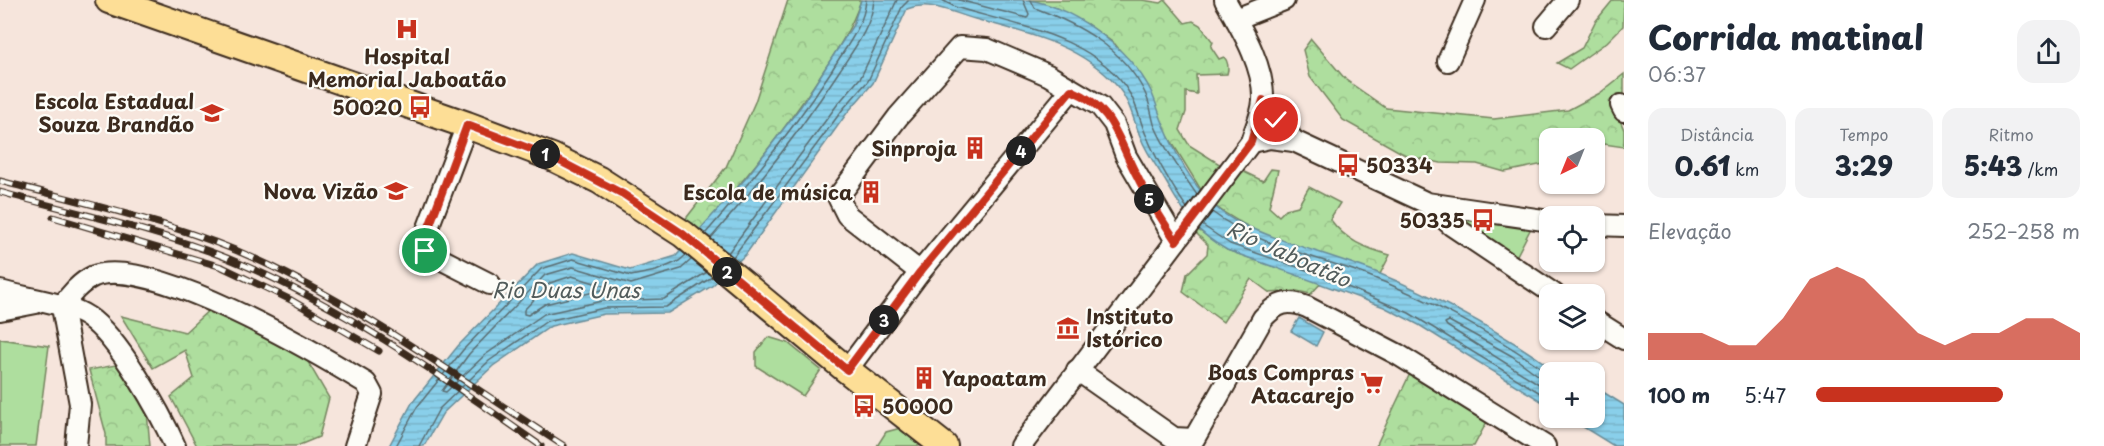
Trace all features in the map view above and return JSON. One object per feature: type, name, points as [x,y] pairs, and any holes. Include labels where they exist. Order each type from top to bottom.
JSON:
[{"type":"main road","points":[[109,0],[137,6],[467,125],[571,166],[623,194],[683,234],[847,370],[944,446]]},
{"type":"street","points":[[1225,0],[1256,65],[1263,100],[1294,141]]},
{"type":"street","points":[[1236,19],[1284,0]]},
{"type":"street","points":[[1448,61],[1475,0]]},
{"type":"street","points":[[1546,26],[1568,0]]},
{"type":"street","points":[[920,272],[847,215],[838,197],[898,117],[960,47],[987,49],[1048,75],[1100,106],[1114,124],[1140,182],[1180,234]]},
{"type":"street","points":[[847,370],[920,272],[1071,90]]},
{"type":"street","points":[[1021,446],[1251,142],[1263,100]]},
{"type":"street","points":[[467,125],[422,246],[425,251],[490,284]]},
{"type":"street","points":[[1251,142],[1270,138],[1294,141],[1426,203],[1451,225],[1539,284]]},
{"type":"street","points":[[1426,203],[1539,219]]},
{"type":"street","points":[[1605,225],[1624,226]]},
{"type":"street","points":[[62,308],[84,283],[105,274],[125,274],[168,284],[218,301],[370,386],[372,390],[370,402],[355,446]]},
{"type":"street","points":[[0,291],[88,317],[109,339],[164,420],[175,446]]},
{"type":"street","points":[[0,310],[41,302]]},
{"type":"street","points":[[1077,370],[1174,438],[1194,439],[1263,318],[1277,304],[1292,302],[1307,307],[1397,354],[1545,446]]},
{"type":"street","points":[[62,308],[80,404],[76,446]]},
{"type":"street","points":[[1605,327],[1624,339]]},
{"type":"green space","points":[[788,0],[861,0],[839,46],[794,115],[748,175],[698,233],[684,221],[726,167],[755,102]]},
{"type":"green space","points":[[1028,0],[1142,0],[1161,3],[1165,0],[1185,23],[1193,21],[1200,25],[1213,42],[1211,47],[1219,59],[1224,57],[1228,67],[1227,74],[1196,75],[1197,94],[1186,92],[1186,112],[1180,130],[1189,145],[1221,165],[1201,190],[1165,131],[1149,88],[1115,44],[1087,24]]},
{"type":"green space","points":[[1613,0],[1624,0],[1623,26],[1607,42],[1569,69],[1557,63],[1582,48],[1595,22]]},
{"type":"green space","points":[[1311,39],[1346,80],[1386,108],[1494,119],[1568,110],[1600,93],[1624,74],[1624,102],[1616,110],[1624,130],[1624,147],[1605,144],[1605,128],[1539,128],[1539,165],[1505,172],[1477,164],[1441,163],[1407,156],[1343,120],[1310,77],[1303,50]]},
{"type":"green space","points":[[1271,169],[1278,170],[1269,207],[1279,216],[1286,209],[1298,206],[1309,187],[1340,203],[1330,219],[1336,227],[1357,243],[1390,255],[1380,274],[1271,237],[1230,216],[1211,203],[1240,170],[1263,181]]},
{"type":"green space","points":[[1455,213],[1532,226],[1514,261],[1452,223]]},
{"type":"green space","points":[[1194,227],[1227,250],[1321,283],[1311,294],[1297,291],[1270,293],[1251,279],[1223,322],[1183,292],[1187,274],[1207,254],[1208,245],[1193,230]]},
{"type":"green space","points":[[210,309],[304,355],[329,398],[319,437],[297,446],[197,446],[171,397],[194,378],[185,350],[153,368],[121,316],[185,332]]},
{"type":"green space","points":[[768,337],[788,343],[821,370],[803,396],[756,366],[756,352]]},
{"type":"green space","points":[[0,339],[49,346],[36,446],[0,446]]},
{"type":"green space","points":[[121,364],[147,412],[150,446],[106,446],[106,434],[89,370]]},
{"type":"green space","points":[[1413,367],[1491,414],[1474,446],[1376,446]]},
{"type":"green space","points":[[902,429],[924,446],[877,446],[886,432]]},
{"type":"water","points":[[861,0],[1029,0],[1066,12],[1104,36],[1136,67],[1155,101],[1175,151],[1195,184],[1220,210],[1251,228],[1402,283],[1493,330],[1543,362],[1539,362],[1539,400],[1419,325],[1384,307],[1227,250],[1214,242],[1203,234],[1180,206],[1151,159],[1125,98],[1117,86],[1102,72],[1069,50],[1033,35],[940,8],[924,6],[907,9],[873,83],[847,113],[746,254],[712,286],[668,313],[604,314],[551,326],[493,366],[443,413],[424,446],[389,446],[412,403],[458,346],[538,264],[573,253],[630,270],[676,256],[746,178],[801,106],[853,25]]},
{"type":"water","points":[[1299,318],[1323,332],[1316,346],[1291,331]]},
{"type":"water","points":[[1605,393],[1624,405],[1624,446],[1614,446],[1585,428],[1605,428]]},
{"type":"railway","points":[[0,181],[173,228],[207,239],[273,267],[349,307],[422,352],[564,446]]},
{"type":"railway","points":[[0,192],[171,238],[269,276],[350,319],[389,343],[541,446]]},
{"type":"railway","points":[[53,217],[222,267],[291,300],[379,351]]},
{"type":"place","name":"Hospital Memorial Jaboatão","points":[[407,29]]},
{"type":"place","name":"50020","points":[[420,107]]},
{"type":"place","name":"Escola Estadual Souza Brandão","points":[[212,113]]},
{"type":"place","name":"Sinproja","points":[[975,148]]},
{"type":"place","name":"50334","points":[[1348,165]]},
{"type":"place","name":"Nova Vizão","points":[[396,191]]},
{"type":"place","name":"Escola de música","points":[[871,192]]},
{"type":"place","name":"50335","points":[[1483,220]]},
{"type":"place","name":"Instituto Istórico","points":[[1068,328]]},
{"type":"place","name":"Yapoatam","points":[[924,378]]},
{"type":"place","name":"Boas Compras Atacarejo","points":[[1372,383]]},
{"type":"place","name":"50000","points":[[864,406]]},
{"type":"route","points":[[425,251],[422,246],[467,125],[571,166],[599,180],[659,217],[683,234],[847,370],[920,272],[1071,90],[1100,106],[1114,124],[1126,156],[1144,191],[1176,241],[1251,142],[1262,111],[1263,100],[1276,120]]},
{"type":"water label","name":"Rio Jaboatão","points":[[1289,253]]},
{"type":"water label","name":"Rio Duas Unas","points":[[566,289]]}]
